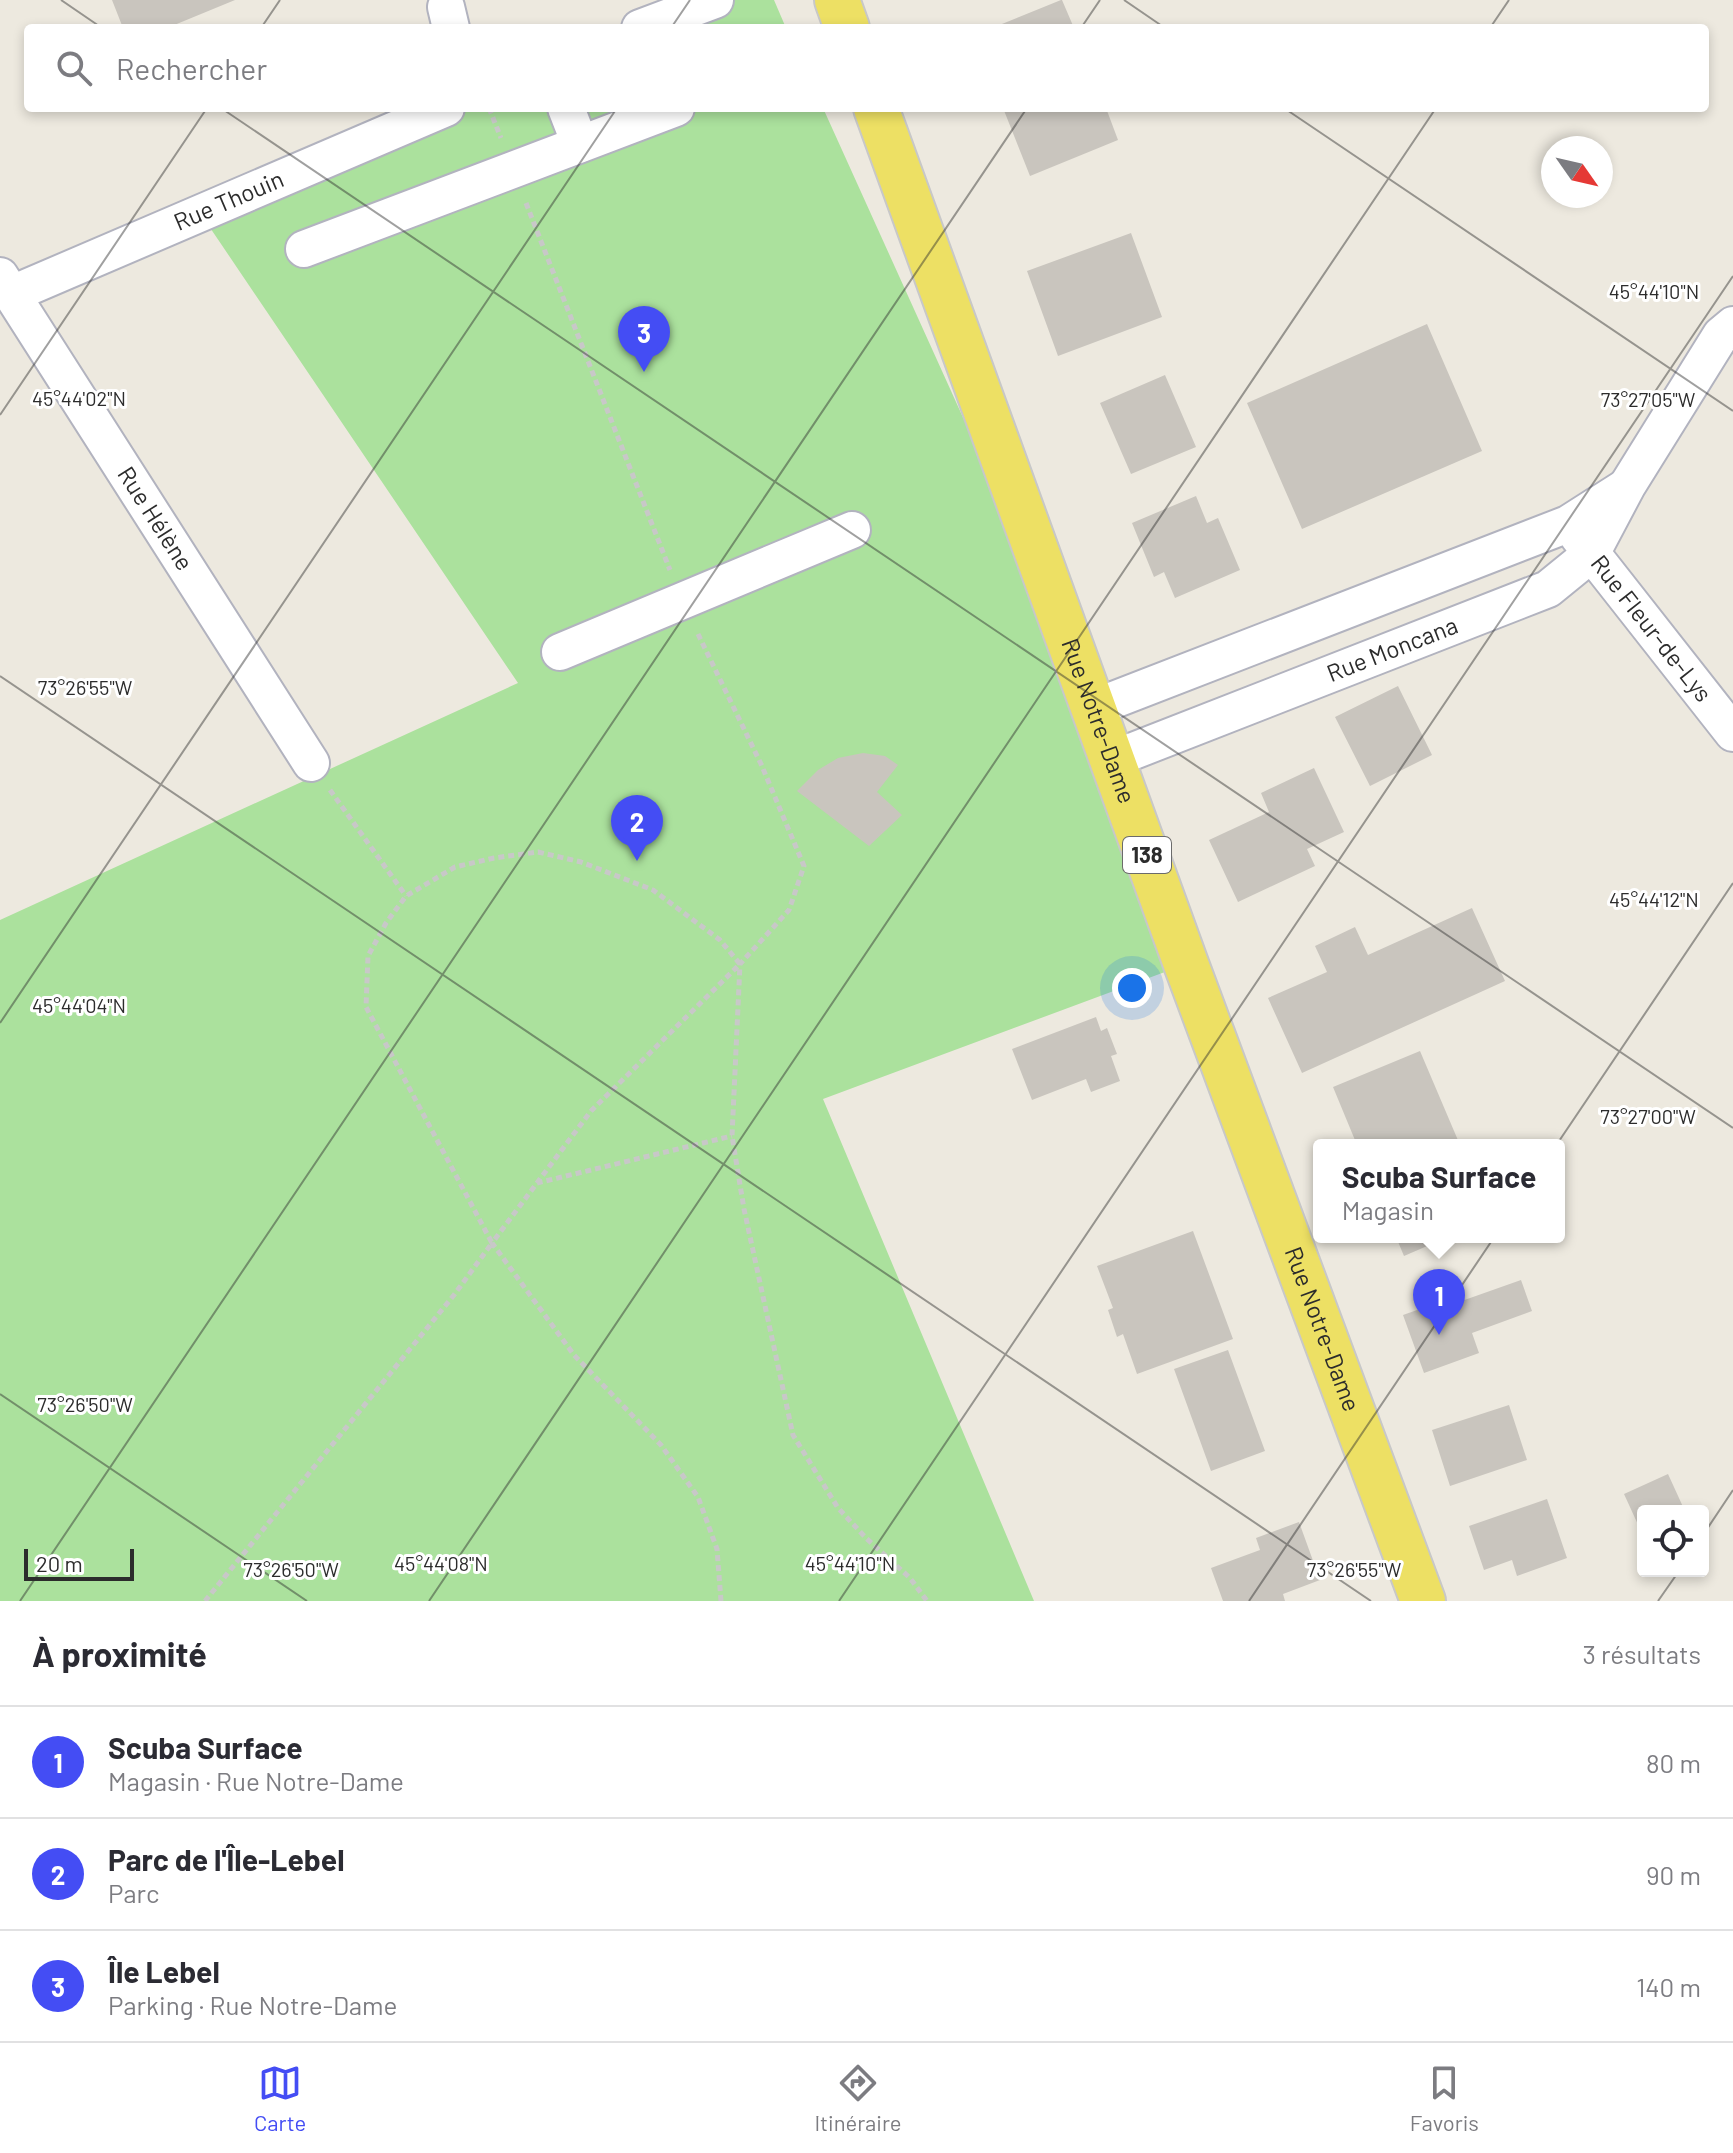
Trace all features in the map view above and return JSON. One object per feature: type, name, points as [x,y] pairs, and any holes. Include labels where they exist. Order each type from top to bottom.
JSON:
[{"type":"main road","points":[[837,0],[846,24]]},
{"type":"main road","name":"Rue Notre-Dame","points":[[877,112],[1191,979],[1423,1601]]},
{"type":"street","points":[[651,24],[715,0]]},
{"type":"street","name":"Rue Thouin","points":[[6,285],[436,112]]},
{"type":"street","points":[[568,112],[580,144]]},
{"type":"street","points":[[304,249],[665,112]]},
{"type":"street","name":"Rue Hélène","points":[[6,285],[311,763]]},
{"type":"street","name":"Rue Moncana","points":[[1113,759],[1548,589],[1591,554],[1627,486],[1721,335],[1733,325]]},
{"type":"street","name":"Rue Moncana","points":[[1093,708],[1568,524],[1627,486]]},
{"type":"street","name":"Rue Fleur-de-Lys","points":[[1568,524],[1733,733]]},
{"type":"street","points":[[560,652],[852,530]]},
{"type":"path","points":[[205,1601],[454,1295],[591,1111],[740,964],[789,910],[804,866],[761,764],[683,601],[513,170]]},
{"type":"path","points":[[311,763],[406,896]]},
{"type":"path","points":[[721,1601],[717,1549],[698,1497],[661,1445],[574,1355],[492,1243],[366,1007],[368,956],[386,923],[406,896],[455,867],[538,852],[581,862],[653,890],[720,940],[740,964],[732,1136],[750,1239],[793,1435],[838,1508],[910,1578],[927,1601]]},
{"type":"path","points":[[537,1183],[732,1136]]},
{"type":"green space","points":[[688,0],[774,0],[784,24],[628,24]]},
{"type":"green space","points":[[412,112],[825,112],[999,497],[1181,966],[823,1099],[1034,1601],[0,1601],[0,920],[518,683],[194,204]]},
{"type":"building","points":[[112,0],[235,0],[177,24],[121,24]]},
{"type":"building","points":[[1061,0],[1072,24],[1002,24]]},
{"type":"building","points":[[1005,112],[1108,112],[1118,140],[1030,176]]},
{"type":"building","points":[[1131,233],[1162,317],[1058,356],[1027,271]]},
{"type":"building","points":[[1427,324],[1482,451],[1302,529],[1247,403]]},
{"type":"building","points":[[1165,375],[1196,447],[1131,474],[1100,403]]},
{"type":"building","points":[[1196,496],[1207,523],[1218,518],[1240,570],[1175,598],[1164,572],[1154,577],[1132,523]]},
{"type":"building","points":[[1398,686],[1432,755],[1370,786],[1335,717]]},
{"type":"building","points":[[863,753],[885,756],[898,765],[877,792],[902,815],[869,846],[797,791],[818,770],[838,758]]},
{"type":"building","points":[[1314,768],[1344,832],[1307,849],[1315,866],[1238,902],[1209,840],[1269,812],[1261,793]]},
{"type":"building","points":[[1472,908],[1505,981],[1302,1073],[1268,998],[1327,972],[1315,946],[1355,927],[1368,955]]},
{"type":"building","points":[[1096,1017],[1101,1031],[1107,1028],[1117,1054],[1111,1056],[1120,1081],[1091,1092],[1086,1079],[1032,1100],[1012,1049]]},
{"type":"building","points":[[1420,1051],[1457,1139],[1355,1139],[1333,1087]]},
{"type":"building","points":[[1193,1231],[1233,1339],[1137,1374],[1123,1334],[1117,1337],[1108,1310],[1113,1308],[1097,1266]]},
{"type":"building","points":[[1399,1243],[1434,1243],[1404,1256]]},
{"type":"building","points":[[1521,1280],[1532,1311],[1472,1333],[1479,1353],[1424,1373],[1403,1315],[1454,1297],[1456,1303]]},
{"type":"building","points":[[1228,1350],[1265,1451],[1211,1471],[1174,1369]]},
{"type":"building","points":[[1509,1405],[1527,1460],[1450,1486],[1432,1430]]},
{"type":"building","points":[[1668,1474],[1682,1505],[1637,1505],[1637,1522],[1624,1494]]},
{"type":"building","points":[[1547,1499],[1567,1558],[1517,1576],[1512,1560],[1484,1570],[1469,1526]]},
{"type":"building","points":[[1299,1522],[1320,1580],[1283,1594],[1285,1601],[1223,1601],[1211,1568],[1260,1550],[1256,1538]]},
{"type":"place","name":"Île Lebel","points":[[644,372]]},
{"type":"place","name":"Parc de l'Île-Lebel","points":[[637,861]]},
{"type":"place","name":"Scuba Surface","points":[[1439,1335]]}]
